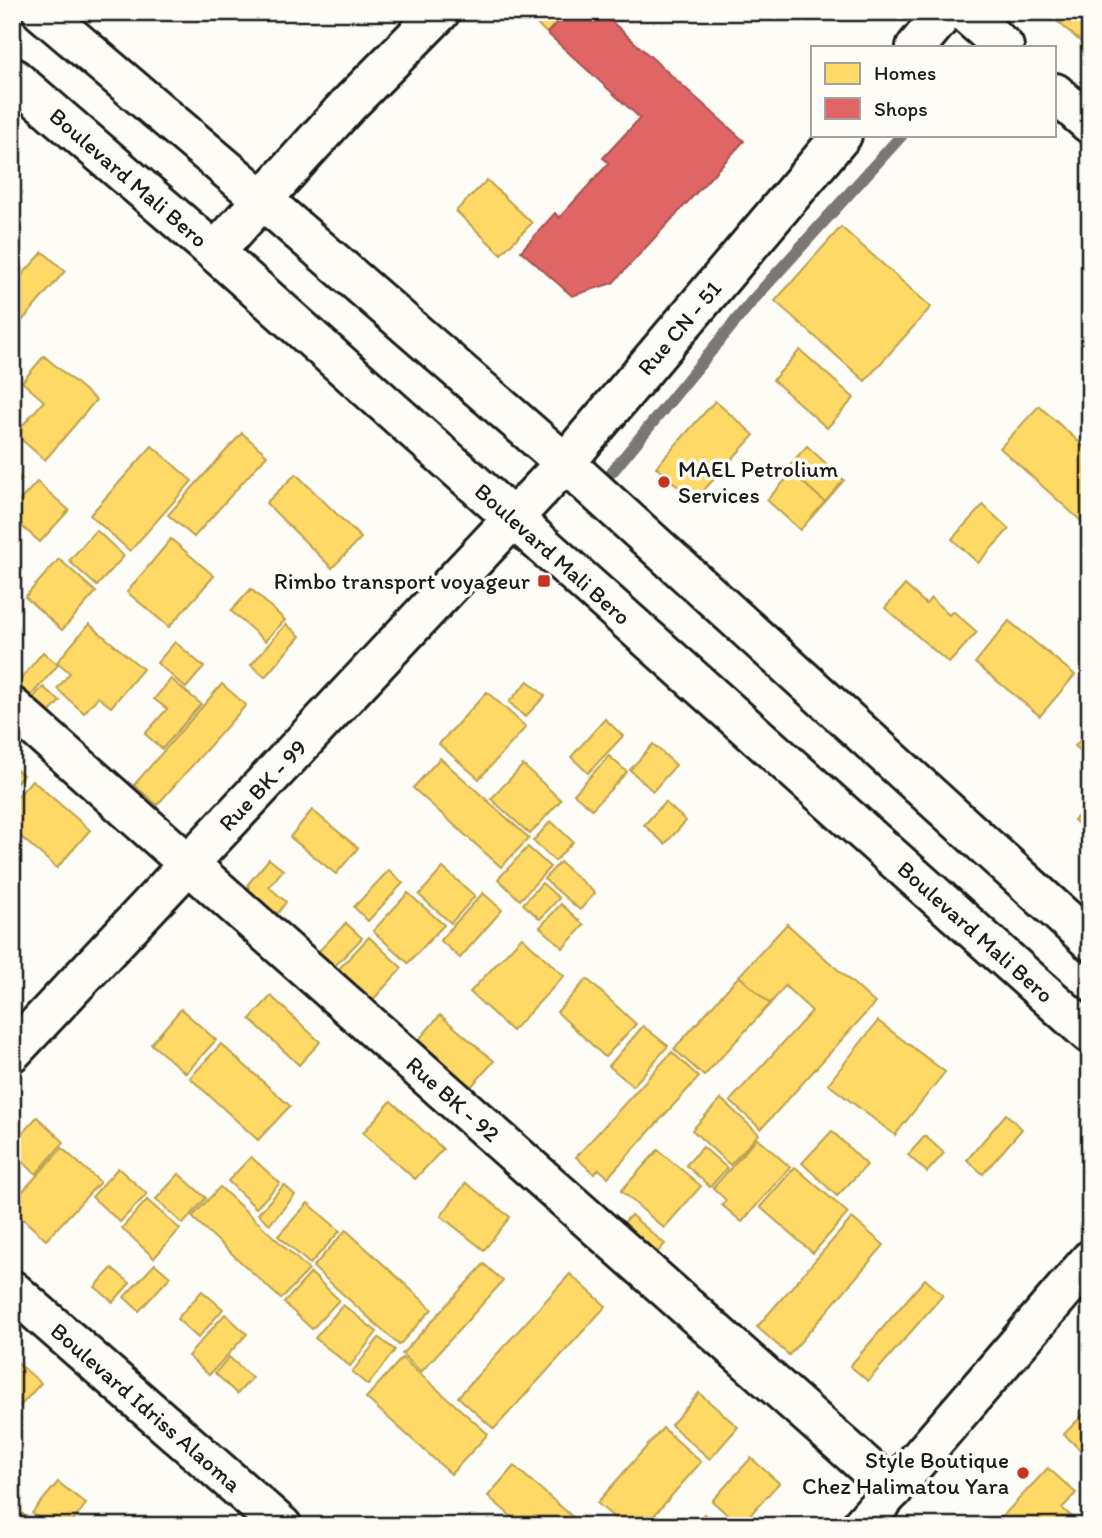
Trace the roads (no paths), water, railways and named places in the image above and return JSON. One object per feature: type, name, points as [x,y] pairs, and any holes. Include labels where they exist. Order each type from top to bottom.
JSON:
[{"type":"street","points":[[42,12],[565,463],[1090,941]]},
{"type":"street","points":[[215,252],[346,106],[440,12]]},
{"type":"street","points":[[917,46],[945,12]]},
{"type":"street","points":[[964,12],[1003,46]]},
{"type":"street","name":"Boulevard Mali Bero","points":[[12,77],[215,252],[1090,1034]]},
{"type":"street","points":[[1056,94],[1090,124]]},
{"type":"street","name":"Rue CN - 51","points":[[512,517],[565,463],[841,136]]},
{"type":"street","name":"Rue BK - 99","points":[[12,1052],[512,517]]},
{"type":"street","name":"Rue BK - 92","points":[[12,707],[893,1490]]},
{"type":"street","points":[[861,1526],[1090,1259]]},
{"type":"street","name":"Boulevard Idriss Alaoma","points":[[12,1290],[282,1526]]},
{"type":"waterway","points":[[612,472],[752,301],[901,136]]},
{"type":"place","name":"MAEL Petrolium Services","points":[[664,482]]},
{"type":"place","name":"Rimbo transport voyageur","points":[[544,581]]},
{"type":"place","name":"Style Boutique Chez Halimatou Yara","points":[[1023,1473]]}]
